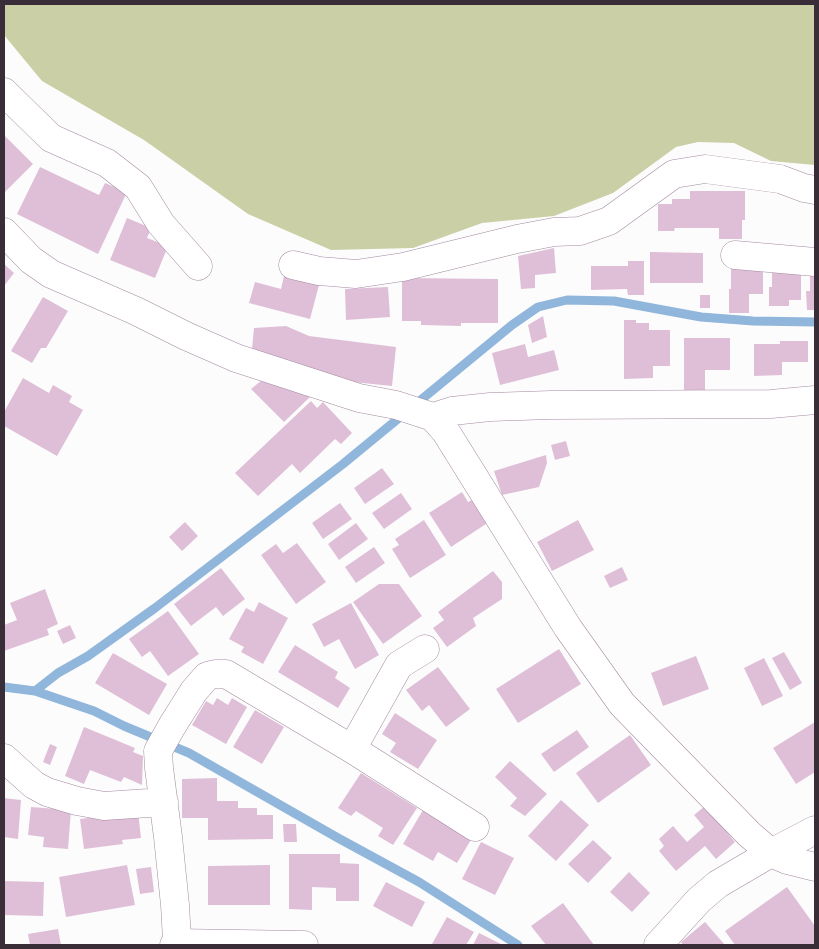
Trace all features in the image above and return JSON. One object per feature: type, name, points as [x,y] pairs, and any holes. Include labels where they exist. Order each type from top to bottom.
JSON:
[{"type":"street","points":[[4,92],[51,138],[107,163],[138,187],[161,224],[198,266]]},
{"type":"street","points":[[293,265],[319,271],[356,274],[402,267],[517,239],[554,232],[580,231],[609,221],[674,174],[706,169],[780,179],[815,190]]},
{"type":"street","points":[[4,232],[31,260],[52,274],[236,358],[358,398],[396,405],[433,416],[452,411],[490,407],[551,404],[771,404],[815,400]]},
{"type":"street","points":[[735,255],[815,262]]},
{"type":"street","points":[[433,416],[446,432],[568,628],[622,704],[749,834],[771,853],[787,860],[815,867]]},
{"type":"street","points":[[352,749],[399,665],[425,649]]},
{"type":"street","points":[[304,945],[175,944],[177,940],[175,905],[158,751],[194,691],[207,676],[226,674],[352,749],[475,827]]},
{"type":"street","points":[[4,758],[34,785],[47,792],[77,801],[104,806],[164,802]]},
{"type":"street","points":[[658,945],[699,900],[718,884],[815,830]]},
{"type":"green space","points":[[4,4],[815,4],[815,165],[771,161],[734,143],[698,142],[676,147],[613,193],[554,216],[482,223],[413,248],[331,250],[248,214],[144,140],[42,81],[4,35]]},
{"type":"building","points":[[4,135],[33,164],[4,193]]},
{"type":"building","points":[[40,167],[99,195],[105,183],[127,192],[98,254],[17,214]]},
{"type":"building","points":[[690,191],[745,191],[745,220],[742,220],[742,239],[719,239],[719,228],[675,228],[674,231],[658,231],[658,204],[672,204],[672,199],[690,199]]},
{"type":"building","points":[[127,218],[151,228],[147,238],[168,246],[155,278],[110,260]]},
{"type":"building","points":[[554,248],[556,273],[535,275],[535,288],[521,289],[518,256]]},
{"type":"building","points":[[650,252],[703,253],[703,283],[650,283]]},
{"type":"building","points":[[628,261],[644,261],[644,295],[628,295],[627,289],[591,290],[591,266],[628,266]]},
{"type":"building","points":[[4,264],[14,273],[4,286]]},
{"type":"building","points":[[731,266],[763,268],[763,294],[749,294],[749,313],[729,313]]},
{"type":"building","points":[[772,270],[801,272],[801,300],[789,300],[789,306],[769,306],[769,287],[772,287]]},
{"type":"building","points":[[810,275],[815,275],[815,310],[807,310],[806,291],[810,291]]},
{"type":"building","points":[[284,276],[319,285],[310,319],[249,303],[255,282],[281,289]]},
{"type":"building","points":[[402,278],[498,279],[498,323],[461,323],[461,326],[421,325],[421,321],[402,321]]},
{"type":"building","points":[[388,287],[390,317],[346,320],[345,289]]},
{"type":"building","points":[[700,295],[710,295],[710,308],[700,308]]},
{"type":"building","points":[[43,297],[68,311],[46,348],[41,348],[32,363],[11,351]]},
{"type":"building","points":[[543,316],[547,337],[532,343],[528,325]]},
{"type":"building","points":[[624,320],[636,320],[636,323],[649,323],[649,330],[670,330],[670,366],[653,366],[653,378],[624,379]]},
{"type":"building","points":[[286,326],[309,336],[396,347],[392,386],[343,381],[252,349],[254,328]]},
{"type":"building","points":[[684,338],[730,338],[730,370],[705,370],[705,391],[684,391]]},
{"type":"building","points":[[780,341],[808,341],[808,362],[782,362],[782,375],[754,376],[754,344],[780,344]]},
{"type":"building","points":[[525,344],[528,357],[554,350],[559,370],[500,385],[492,353]]},
{"type":"building","points":[[23,378],[49,393],[53,385],[72,396],[69,402],[83,410],[57,456],[4,426],[4,412]]},
{"type":"building","points":[[262,380],[310,397],[284,422],[251,389]]},
{"type":"building","points":[[311,401],[317,408],[323,402],[352,433],[341,444],[335,439],[300,473],[292,464],[258,496],[235,473]]},
{"type":"building","points":[[566,441],[570,456],[555,460],[551,445]]},
{"type":"building","points":[[546,455],[547,463],[539,487],[502,495],[494,471]]},
{"type":"building","points":[[382,468],[394,484],[365,504],[354,488]]},
{"type":"building","points":[[462,492],[468,502],[474,499],[489,522],[451,547],[429,513]]},
{"type":"building","points":[[401,493],[412,509],[384,529],[372,513]]},
{"type":"building","points":[[340,503],[352,519],[323,539],[312,523]]},
{"type":"building","points":[[424,520],[446,555],[410,578],[392,549],[399,545],[395,539]]},
{"type":"building","points":[[578,520],[594,550],[552,571],[537,542]]},
{"type":"building","points":[[185,522],[198,536],[182,551],[169,537]]},
{"type":"building","points":[[356,523],[368,539],[339,560],[328,544]]},
{"type":"building","points":[[297,543],[326,582],[296,604],[261,555],[276,544],[283,553]]},
{"type":"building","points":[[374,547],[385,563],[356,583],[345,567]]},
{"type":"building","points":[[622,567],[628,580],[610,588],[604,576]]},
{"type":"building","points":[[221,568],[245,599],[223,616],[216,607],[191,626],[174,604]]},
{"type":"building","points":[[493,571],[502,582],[502,599],[473,618],[476,626],[447,647],[433,628],[444,620],[438,612]]},
{"type":"building","points":[[379,584],[399,584],[422,616],[383,644],[353,602]]},
{"type":"building","points":[[45,589],[58,624],[47,629],[49,635],[4,651],[4,625],[17,620],[10,603]]},
{"type":"building","points":[[259,602],[288,618],[263,664],[241,652],[244,647],[229,639],[246,608],[254,612]]},
{"type":"building","points":[[351,603],[379,655],[355,669],[339,639],[324,647],[312,624]]},
{"type":"building","points":[[168,611],[199,654],[168,676],[150,651],[142,657],[129,639]]},
{"type":"building","points":[[70,625],[76,638],[63,644],[57,631]]},
{"type":"building","points":[[295,645],[338,672],[335,678],[350,688],[338,708],[278,672]]},
{"type":"building","points":[[559,649],[581,684],[518,723],[496,689]]},
{"type":"building","points":[[784,652],[802,683],[790,690],[772,658]]},
{"type":"building","points":[[113,653],[167,684],[149,715],[95,683]]},
{"type":"building","points":[[696,656],[709,689],[663,706],[651,673]]},
{"type":"building","points":[[764,658],[783,696],[762,706],[744,668]]},
{"type":"building","points":[[438,667],[470,709],[446,727],[429,705],[422,711],[406,690]]},
{"type":"building","points":[[217,698],[228,705],[232,698],[247,707],[226,744],[192,725],[206,701],[213,705]]},
{"type":"building","points":[[255,710],[284,727],[262,764],[233,747]]},
{"type":"building","points":[[395,713],[437,740],[418,769],[390,752],[396,743],[382,734]]},
{"type":"building","points":[[815,722],[815,772],[796,784],[773,748]]},
{"type":"building","points":[[84,727],[135,748],[133,752],[143,756],[142,785],[124,777],[121,782],[90,770],[84,784],[65,776]]},
{"type":"building","points":[[577,730],[589,747],[554,772],[541,754]]},
{"type":"building","points":[[630,735],[651,765],[598,803],[576,773]]},
{"type":"building","points":[[50,744],[57,747],[50,765],[43,762]]},
{"type":"building","points":[[510,761],[547,794],[525,816],[510,806],[517,798],[495,777]]},
{"type":"building","points":[[361,773],[417,808],[393,845],[378,836],[383,828],[356,811],[351,816],[338,808]]},
{"type":"building","points":[[217,778],[217,801],[238,801],[238,808],[257,808],[257,815],[273,815],[273,839],[208,840],[208,818],[182,818],[182,779]]},
{"type":"building","points":[[4,798],[21,800],[18,839],[4,837]]},
{"type":"building","points":[[561,800],[589,825],[556,861],[528,836]]},
{"type":"building","points":[[705,806],[735,842],[716,859],[705,846],[676,871],[659,851],[664,846],[659,839],[673,826],[687,842],[704,827],[694,815]]},
{"type":"building","points":[[31,807],[71,810],[68,849],[43,847],[44,837],[28,835]]},
{"type":"building","points":[[423,810],[472,838],[457,863],[438,852],[433,861],[403,844]]},
{"type":"building","points":[[138,812],[141,838],[122,840],[123,844],[84,849],[80,819]]},
{"type":"building","points":[[283,824],[296,824],[297,842],[284,842]]},
{"type":"building","points":[[593,840],[612,858],[588,883],[568,864]]},
{"type":"building","points":[[481,842],[514,858],[495,895],[462,879]]},
{"type":"building","points":[[289,854],[340,854],[340,863],[359,864],[359,901],[336,901],[336,888],[312,887],[312,910],[289,909]]},
{"type":"building","points":[[127,865],[135,905],[66,917],[59,877]]},
{"type":"building","points":[[270,865],[270,905],[208,905],[208,866]]},
{"type":"building","points":[[151,867],[154,892],[140,894],[136,869]]},
{"type":"building","points":[[629,872],[650,893],[632,912],[610,892]]},
{"type":"building","points":[[4,881],[44,882],[43,916],[4,915]]},
{"type":"building","points":[[386,882],[425,902],[412,927],[373,906]]},
{"type":"building","points":[[787,887],[815,926],[815,945],[735,945],[725,931]]},
{"type":"building","points":[[563,903],[594,945],[546,945],[531,926]]},
{"type":"building","points":[[447,917],[474,932],[466,945],[432,944]]},
{"type":"building","points":[[705,922],[725,945],[683,945],[681,942]]},
{"type":"building","points":[[58,929],[61,945],[30,945],[28,934]]},
{"type":"building","points":[[479,933],[503,945],[473,945]]},
{"type":"waterway","points":[[35,691],[58,673],[88,656],[155,608],[343,464],[512,325],[538,307],[567,300],[614,301],[701,317],[753,321],[815,322]]},
{"type":"waterway","points":[[4,687],[35,691],[94,711],[124,726],[189,753],[419,882],[518,945]]}]
